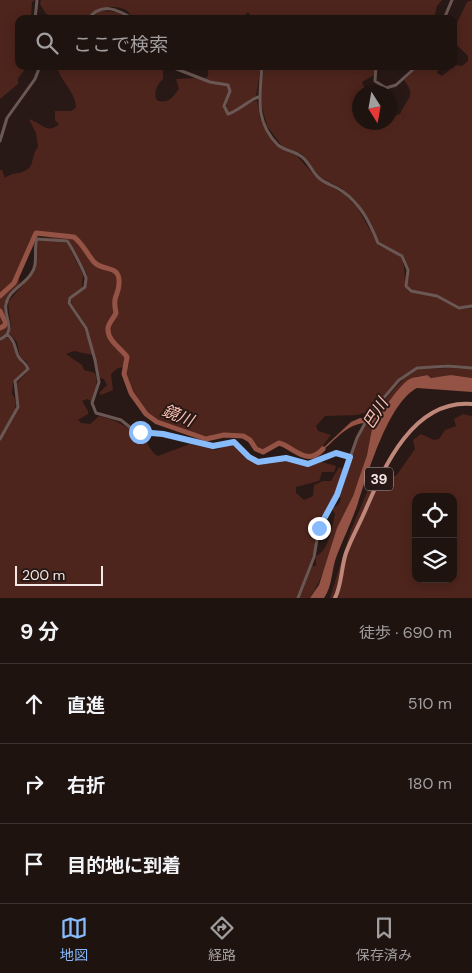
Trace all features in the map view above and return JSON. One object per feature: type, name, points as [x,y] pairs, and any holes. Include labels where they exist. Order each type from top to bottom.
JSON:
[{"type":"main road","name":"39","points":[[335,598],[340,585],[346,553],[389,460],[409,432],[423,420],[452,406],[472,404]]},
{"type":"street","points":[[36,15],[37,0]]},
{"type":"street","points":[[446,15],[452,0]]},
{"type":"street","points":[[91,15],[94,11],[101,9],[123,11],[128,15]]},
{"type":"street","points":[[0,141],[6,118],[35,79],[38,70]]},
{"type":"street","points":[[179,70],[210,82],[228,85],[230,91],[224,108],[228,114],[233,114],[245,102],[258,97]]},
{"type":"street","points":[[261,70],[258,97],[262,120],[277,144],[302,156],[319,177],[354,201],[371,224],[378,243],[402,256],[407,268],[406,286],[409,290],[437,296],[458,308],[472,306]]},
{"type":"street","points":[[376,70],[375,81],[386,88],[396,85],[413,70]]},
{"type":"street","points":[[0,338],[7,334],[10,325],[6,304],[33,271],[37,239],[66,241],[71,246],[73,255],[86,279],[82,290],[70,298],[69,303],[86,328],[95,360],[99,382],[92,403],[96,413],[121,420],[136,432],[163,434],[213,446],[234,442],[249,457],[258,462],[286,458],[308,464],[336,453],[350,457]]},
{"type":"street","points":[[0,439],[17,410],[15,381],[28,369],[27,364],[19,357],[16,344],[7,334]]},
{"type":"street","points":[[298,598],[314,557],[319,528],[337,495],[350,457],[368,416],[399,380],[417,368],[448,366],[472,368]]},
{"type":"shaded area","points":[[0,0],[35,0],[32,2],[31,15],[15,15],[15,70],[25,70],[18,78],[18,84],[0,99]]},
{"type":"shaded area","points":[[41,0],[442,0],[437,6],[435,15],[250,15],[248,12],[245,15],[132,15],[124,9],[107,7],[98,9],[90,15],[49,15],[46,14],[40,4]]},
{"type":"shaded area","points":[[472,0],[472,305],[459,307],[437,295],[415,292],[409,289],[407,284],[409,270],[404,256],[379,243],[371,223],[356,201],[341,188],[320,177],[302,154],[282,146],[267,126],[260,99],[264,70],[375,70],[374,75],[362,82],[363,85],[352,85],[352,130],[397,130],[397,115],[400,114],[410,97],[410,90],[404,80],[415,70],[438,70],[437,73],[442,76],[449,70],[457,70],[457,65],[462,66],[468,61],[468,56],[457,45],[457,23],[467,2]]},
{"type":"shaded area","points":[[100,11],[119,12],[124,15],[95,15]]},
{"type":"shaded area","points":[[163,70],[163,79],[155,93],[158,101],[166,101],[173,97],[179,89],[176,79],[195,78],[227,86],[229,91],[223,108],[229,115],[249,102],[257,101],[261,122],[281,149],[297,156],[315,176],[345,195],[357,207],[379,246],[399,254],[404,265],[405,284],[409,292],[435,296],[458,309],[472,308],[472,367],[448,364],[416,367],[399,378],[370,412],[356,415],[325,416],[316,426],[318,431],[331,435],[314,455],[303,455],[275,442],[268,449],[261,450],[251,439],[243,435],[222,434],[206,438],[158,422],[147,413],[132,393],[126,379],[125,367],[118,368],[111,374],[113,390],[101,395],[99,393],[107,385],[104,379],[100,378],[87,327],[71,303],[72,298],[86,287],[87,274],[69,242],[40,236],[36,238],[21,263],[18,272],[19,284],[6,299],[4,307],[8,326],[5,334],[0,337],[0,170],[2,170],[5,178],[25,171],[30,167],[38,147],[36,133],[29,119],[44,127],[51,128],[59,124],[55,120],[55,111],[71,111],[76,108],[71,92],[59,71]]},
{"type":"shaded area","points":[[208,70],[260,70],[256,96],[229,113],[226,110],[230,86],[205,79],[208,76]]},
{"type":"shaded area","points":[[38,241],[67,243],[83,275],[82,287],[69,297],[67,303],[84,328],[93,355],[74,351],[66,354],[82,365],[84,370],[95,373],[97,380],[91,401],[87,399],[82,401],[88,414],[78,420],[81,423],[90,424],[99,416],[117,422],[142,438],[158,456],[190,444],[216,450],[231,444],[257,463],[282,460],[304,466],[318,461],[336,466],[334,472],[322,472],[319,481],[296,487],[296,493],[304,500],[313,496],[314,485],[323,481],[331,481],[339,467],[344,470],[336,495],[317,528],[315,549],[297,598],[0,598],[0,441],[19,408],[16,384],[29,370],[27,362],[20,357],[17,342],[9,333],[11,327],[8,302],[34,272],[37,244]]},
{"type":"shaded area","points":[[7,337],[12,341],[17,358],[26,368],[26,371],[13,383],[12,394],[16,404],[15,410],[0,437],[0,340]]},
{"type":"shaded area","points":[[418,369],[472,369],[472,378],[451,375],[438,378],[417,376],[402,385],[377,417],[368,419],[405,377]]},
{"type":"shaded area","points":[[427,375],[431,378],[451,375],[472,378],[472,392],[417,388],[397,408],[373,457],[356,510],[337,555],[327,593],[324,598],[310,598],[319,585],[337,528],[353,496],[367,455],[373,424],[355,425],[339,435],[320,451],[351,422],[360,418],[375,418],[399,388],[408,380]]},
{"type":"shaded area","points":[[463,414],[472,416],[472,598],[330,598],[351,530],[376,471],[396,476],[415,449],[413,440],[421,434],[434,440],[439,439],[445,430],[456,426],[454,419]]},
{"type":"shaded area","points":[[367,422],[374,425],[366,457],[346,512],[338,527],[323,572],[310,598],[299,598],[312,566],[316,566],[316,556],[327,544],[335,514],[332,509],[339,504],[341,499],[338,495],[358,438]]},
{"type":"waterway","name":"鏡川","points":[[0,296],[14,283],[36,233],[74,237],[94,262],[114,271],[119,277],[119,287],[115,299],[116,313],[108,328],[108,333],[112,341],[127,357],[124,374],[131,393],[146,414],[157,422],[206,439],[224,435],[243,436],[250,440],[256,449],[263,452],[279,443],[306,456],[317,454],[323,449]]},
{"type":"waterway","name":"鏡川","points":[[0,311],[6,323],[0,328]]},
{"type":"route","points":[[140,432],[163,434],[179,440],[213,446],[234,442],[249,457],[258,462],[286,458],[308,464],[336,453],[350,457],[337,495],[319,528]]},
{"type":"water label","name":"巴川","points":[[375,413]]}]
